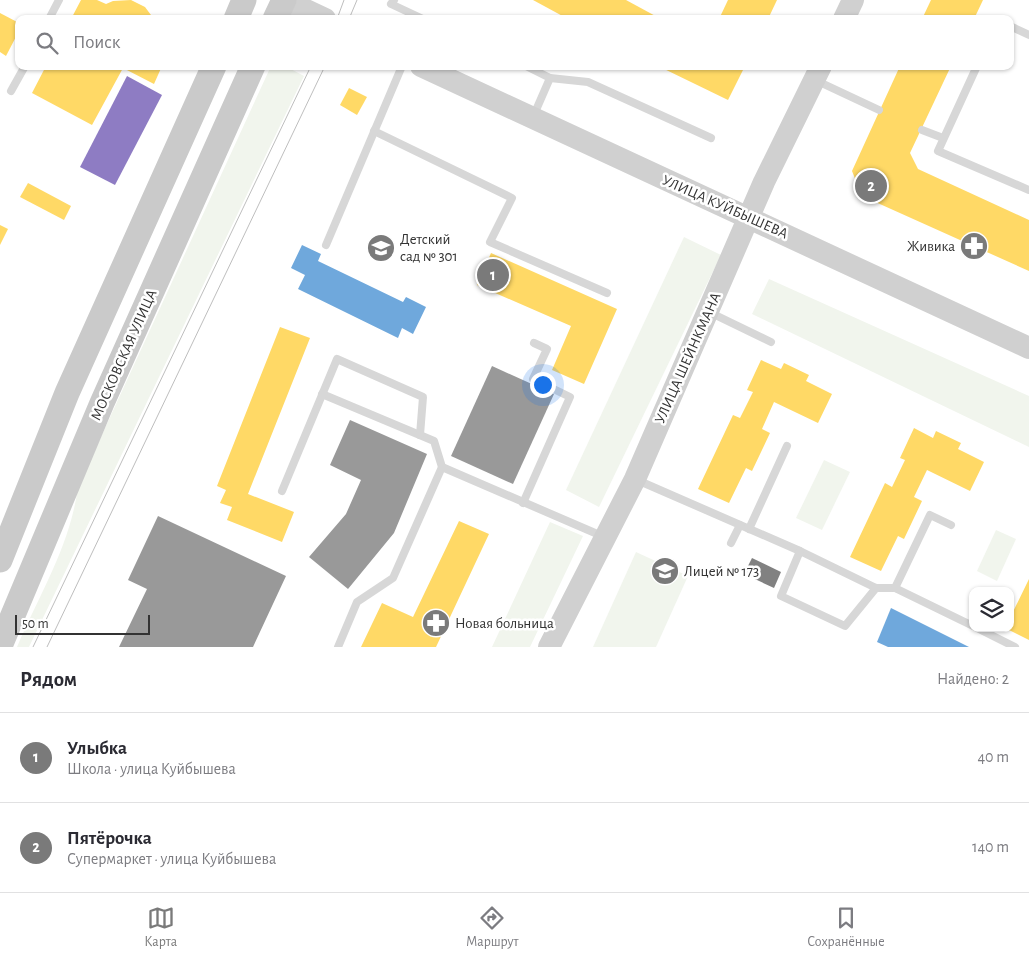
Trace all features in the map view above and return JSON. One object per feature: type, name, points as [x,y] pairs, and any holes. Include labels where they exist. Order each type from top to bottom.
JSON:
[{"type":"main road","points":[[238,15],[244,0]]},
{"type":"main road","points":[[277,15],[285,0],[316,15]]},
{"type":"main road","points":[[846,15],[853,0]]},
{"type":"main road","points":[[0,560],[67,393],[212,70]]},
{"type":"main road","name":"МОСКОВСКАЯ УЛИЦА","points":[[0,646],[102,403],[251,70]]},
{"type":"main road","name":"УЛИЦА КУЙБЫШЕВА","points":[[430,70],[1029,348]]},
{"type":"main road","name":"УЛИЦА ШЕЙНКМАНА","points":[[549,647],[635,479],[749,217],[818,73]]},
{"type":"lane","points":[[51,15],[59,0]]},
{"type":"lane","points":[[394,0],[391,4],[414,15]]},
{"type":"lane","points":[[1014,28],[1029,35]]},
{"type":"lane","points":[[11,92],[22,70]]},
{"type":"lane","points":[[326,245],[400,70]]},
{"type":"lane","points":[[534,70],[550,78],[588,82],[712,138]]},
{"type":"lane","points":[[975,70],[938,151],[1029,190]]},
{"type":"lane","points":[[818,73],[879,110]]},
{"type":"lane","points":[[533,118],[550,78]]},
{"type":"lane","points":[[922,130],[943,138]]},
{"type":"lane","points":[[374,131],[512,198],[490,242],[607,292]]},
{"type":"lane","points":[[709,312],[771,342]]},
{"type":"lane","points":[[523,503],[570,397],[533,380],[547,349],[534,343]]},
{"type":"lane","points":[[282,491],[337,359],[423,397],[420,435]]},
{"type":"lane","points":[[322,394],[434,441],[442,467],[393,578],[357,602],[338,647]]},
{"type":"lane","points":[[749,529],[787,446]]},
{"type":"lane","points":[[442,467],[604,537]]},
{"type":"lane","points":[[635,479],[876,588],[895,588],[969,624]]},
{"type":"lane","points":[[895,588],[930,515],[952,525]]},
{"type":"lane","points":[[732,543],[740,525]]},
{"type":"lane","points":[[800,552],[781,596],[845,626],[876,588]]},
{"type":"lane","points":[[985,632],[1015,647]]},
{"type":"shaded area","points":[[269,70],[293,70],[304,76],[29,647],[17,647],[61,549],[74,509],[78,487]]},
{"type":"shaded area","points":[[684,237],[721,255],[599,507],[566,490]]},
{"type":"shaded area","points":[[769,279],[1029,396],[1029,447],[752,314]]},
{"type":"shaded area","points":[[824,460],[850,472],[822,530],[796,518]]},
{"type":"shaded area","points":[[550,522],[583,536],[530,647],[492,647]]},
{"type":"shaded area","points":[[996,530],[1016,539],[997,581],[977,571]]},
{"type":"shaded area","points":[[636,552],[688,576],[656,647],[593,647]]},
{"type":"building: Жильё","points":[[81,0],[97,0],[106,4],[113,1],[131,0],[145,7],[151,15],[73,15]]},
{"type":"building: Жильё","points":[[533,0],[626,0],[654,15],[561,15]]},
{"type":"building: Жильё","points":[[728,0],[777,0],[770,15],[721,15]]},
{"type":"building: Жильё","points":[[931,0],[983,0],[976,15],[924,15]]},
{"type":"building: Жильё","points":[[0,13],[15,21],[15,39],[6,56],[0,52]]},
{"type":"building: Жильё","points":[[44,70],[122,70],[92,125],[32,93]]},
{"type":"building: Жильё","points":[[127,70],[160,70],[154,84]]},
{"type":"building: Жильё","points":[[666,70],[743,70],[728,100]]},
{"type":"building: Жильё","points":[[898,70],[949,70],[910,153],[918,169],[1029,220],[1029,271],[862,196],[852,171]]},
{"type":"building: Жильё","points":[[349,88],[367,97],[357,115],[340,105]]},
{"type":"building: Жильё","points":[[28,183],[71,206],[64,220],[20,197]]},
{"type":"building: Жильё","points":[[0,225],[8,229],[0,245]]},
{"type":"building: Жильё","points":[[491,253],[617,309],[584,384],[552,370],[571,326],[477,285]]},
{"type":"building: Жильё","points":[[280,327],[310,338],[248,494],[294,512],[282,542],[227,520],[232,507],[220,503],[226,490],[217,486]]},
{"type":"building: Жильё","points":[[761,360],[781,369],[784,363],[809,375],[806,381],[832,394],[818,423],[774,402],[762,429],[770,433],[752,471],[746,468],[729,503],[698,489],[733,415],[740,418],[753,392],[747,390]]},
{"type":"building: Жильё","points":[[914,428],[933,438],[936,431],[961,443],[958,449],[984,462],[970,491],[927,470],[914,497],[922,501],[904,539],[898,536],[881,571],[850,557],[885,483],[892,487],[905,460],[900,458]]},
{"type":"building: Жильё","points":[[459,521],[489,534],[436,647],[361,647],[382,603],[413,617]]},
{"type":"building: Жильё","points":[[1029,579],[1029,640],[1013,632],[1014,610]]},
{"type":"building: Офисы","points":[[127,76],[162,95],[115,185],[80,167]]},
{"type":"building: Школы","points":[[302,245],[321,254],[318,261],[403,302],[406,297],[426,307],[413,334],[402,328],[398,338],[298,289],[305,275],[291,268]]},
{"type":"building: Школы","points":[[891,608],[969,647],[888,647],[877,642]]},
{"type":"building: Промзона","points":[[492,366],[554,394],[513,484],[451,456]]},
{"type":"building: Промзона","points":[[350,420],[427,454],[394,533],[348,589],[309,557],[346,514],[361,480],[330,465]]},
{"type":"building: Промзона","points":[[158,516],[286,576],[253,647],[119,647],[147,589],[128,580]]},
{"type":"building: Прочее","points":[[752,558],[781,572],[774,588],[744,574]]},
{"type":"tram line","points":[[338,15],[344,0]]},
{"type":"tram line","points":[[351,15],[357,0]]},
{"type":"tram line","points":[[33,647],[309,70]]},
{"type":"tram line","points":[[47,647],[323,70]]},
{"type":"place","name":"Пятёрочка","points":[[871,186]]},
{"type":"place","name":"Живика","points":[[974,246]]},
{"type":"place","name":"Детский сад № 301","points":[[381,248]]},
{"type":"place","name":"Улыбка","points":[[493,275]]},
{"type":"place","name":"Лицей № 173","points":[[665,571]]},
{"type":"place","name":"Новая больница","points":[[436,623]]}]
